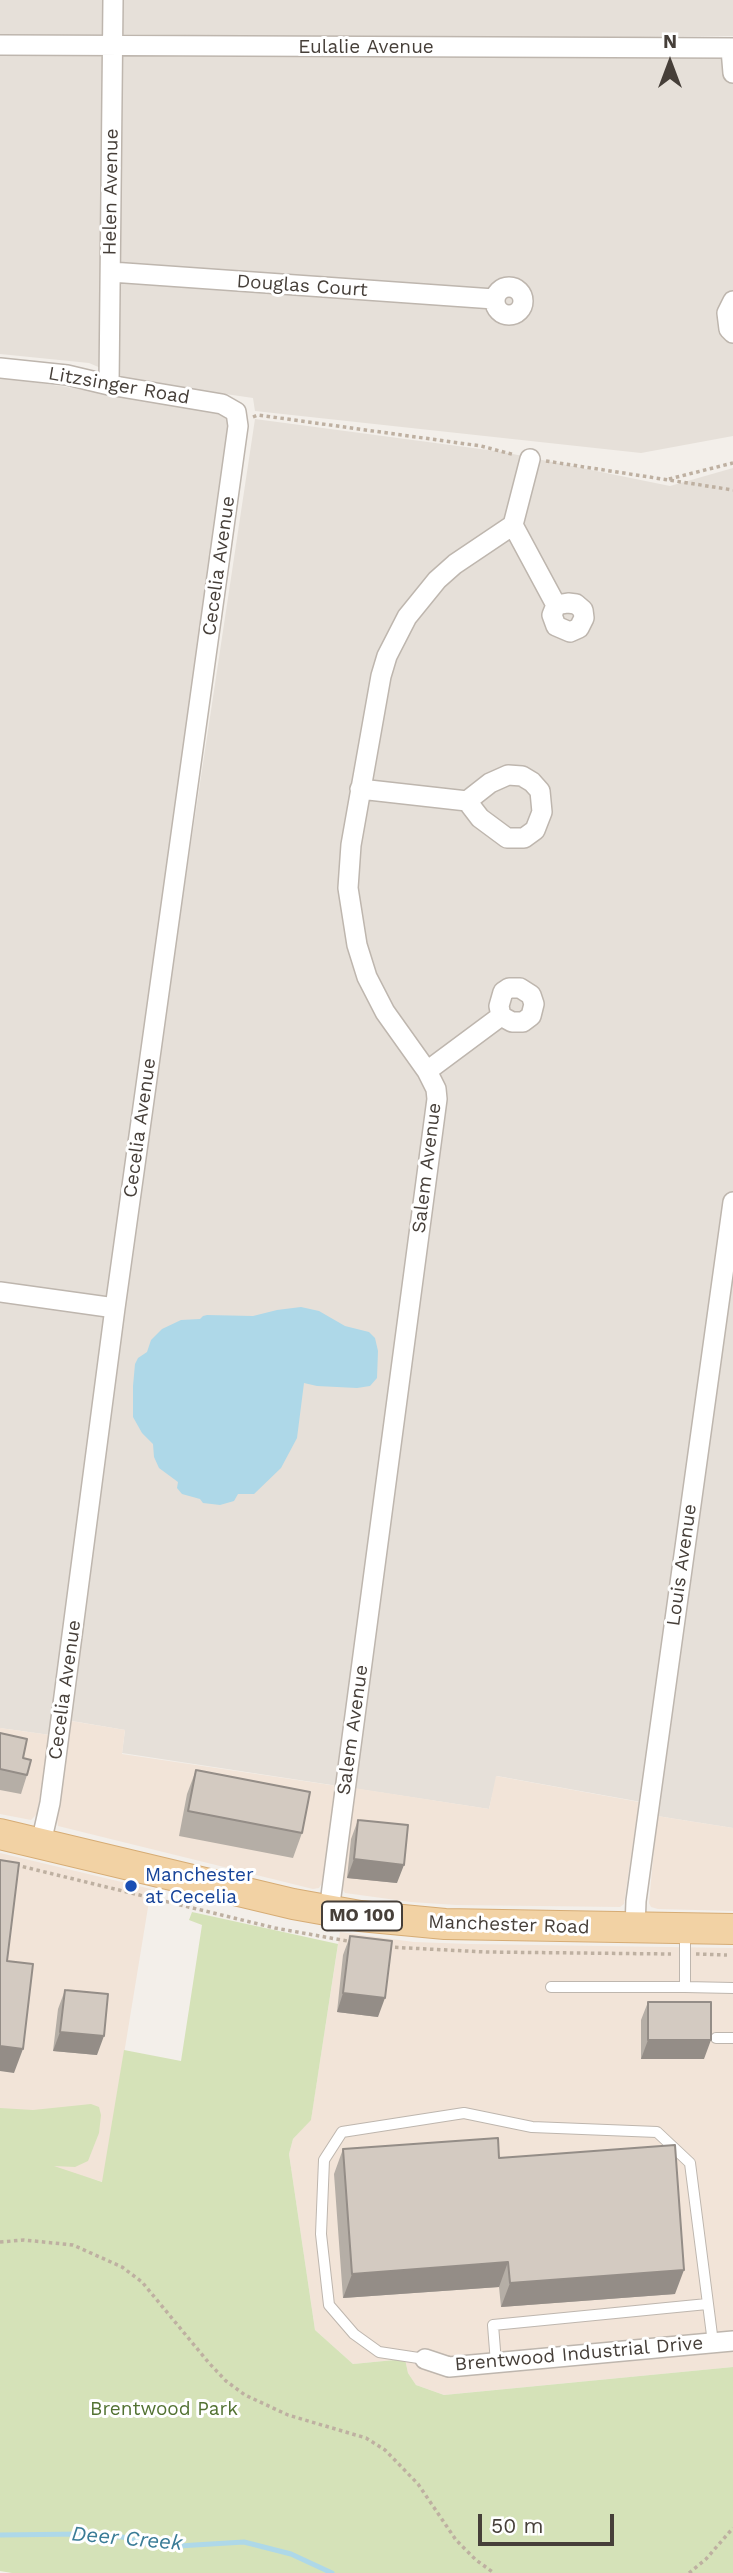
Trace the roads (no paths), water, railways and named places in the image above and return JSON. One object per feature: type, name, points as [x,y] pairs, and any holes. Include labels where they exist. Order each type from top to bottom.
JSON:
[{"type":"main road","name":"Manchester Road","points":[[0,1834],[329,1911],[445,1924],[733,1929]]},
{"type":"street","name":"Helen Avenue","points":[[109,385],[113,0]]},
{"type":"street","name":"Eulalie Avenue","points":[[0,45],[732,48]]},
{"type":"street","points":[[732,48],[733,73]]},
{"type":"street","name":"Douglas Court","points":[[111,272],[494,299]]},
{"type":"street","points":[[733,301],[727,313],[729,329],[733,333]]},
{"type":"street","name":"Litzsinger Road","points":[[0,368],[67,375],[109,385],[222,404],[237,416]]},
{"type":"street","name":"Cecelia Avenue","points":[[41,1843],[50,1803],[237,416]]},
{"type":"street","points":[[530,459],[513,525],[556,605]]},
{"type":"street","name":"Salem Avenue","points":[[329,1911],[437,1100],[436,1090],[427,1071],[385,1012],[356,945],[348,888],[351,845],[381,676],[387,656],[407,617],[437,580],[455,564],[513,525]]},
{"type":"street","points":[[360,789],[467,801]]},
{"type":"street","points":[[427,1071],[501,1016]]},
{"type":"street","name":"Louis Avenue","points":[[635,1928],[636,1901],[733,1202]]},
{"type":"street","points":[[0,1292],[115,1308]]},
{"type":"street","name":"Brentwood Industrial Drive","points":[[425,2359],[449,2367],[733,2342]]},
{"type":"lane","points":[[685,1929],[685,1987]]},
{"type":"lane","points":[[551,1987],[733,1988]]},
{"type":"lane","points":[[716,2038],[733,2038]]},
{"type":"lane","points":[[425,2359],[379,2352],[354,2334],[329,2305],[321,2234],[324,2160],[342,2132],[464,2113],[532,2126],[657,2132],[690,2163],[713,2343]]},
{"type":"lane","points":[[496,2362],[493,2325],[708,2304]]},
{"type":"water","points":[[301,1307],[319,1311],[345,1326],[369,1332],[375,1338],[378,1351],[377,1378],[370,1386],[357,1388],[304,1383],[297,1438],[281,1468],[254,1494],[238,1494],[234,1501],[220,1505],[203,1503],[200,1499],[182,1494],[177,1488],[178,1482],[159,1468],[154,1457],[153,1444],[142,1433],[133,1417],[133,1386],[138,1358],[147,1352],[151,1340],[162,1329],[181,1320],[200,1319],[207,1315],[253,1316]]},
{"type":"waterway","name":"Deer Creek","points":[[0,2535],[82,2534],[122,2537],[162,2547],[244,2542],[291,2554],[332,2573]]},
{"type":"place","name":"Manchester at Cecelia","points":[[131,1886]]},
{"type":"park label","name":"Brentwood Park","points":[[164,2409]]}]
